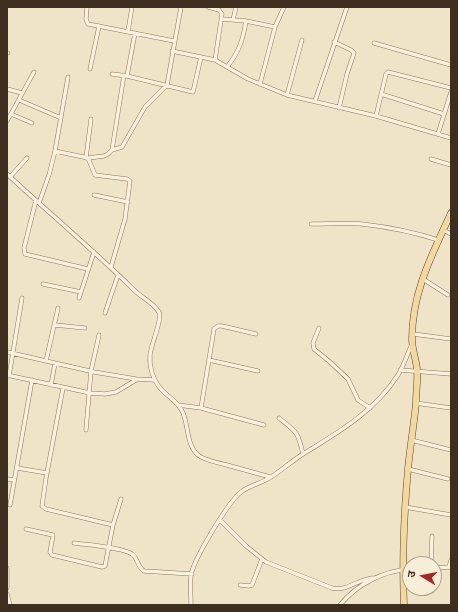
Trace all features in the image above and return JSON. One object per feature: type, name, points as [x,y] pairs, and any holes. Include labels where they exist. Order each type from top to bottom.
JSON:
[{"type":"main road","points":[[403,556],[408,469],[416,404],[417,370],[412,342],[417,296],[422,278],[451,213]]},
{"type":"street","points":[[88,7],[86,22],[88,24],[174,41]]},
{"type":"street","points":[[128,31],[132,7]]},
{"type":"street","points":[[55,151],[87,158],[104,156],[112,150],[122,147],[145,107],[166,85],[181,7]]},
{"type":"street","points":[[208,7],[220,11],[222,14],[215,60]]},
{"type":"street","points":[[233,20],[236,7]]},
{"type":"street","points":[[260,84],[275,27],[284,7]]},
{"type":"street","points":[[315,101],[347,7]]},
{"type":"street","points":[[222,19],[275,27]]},
{"type":"street","points":[[227,67],[236,56],[239,49],[246,22]]},
{"type":"street","points":[[90,69],[99,26]]},
{"type":"street","points":[[112,150],[134,33]]},
{"type":"street","points":[[287,95],[302,40]]},
{"type":"street","points":[[334,42],[354,53],[347,74],[339,108]]},
{"type":"street","points":[[374,43],[451,65]]},
{"type":"street","points":[[172,51],[215,60],[248,79],[287,95],[376,116],[451,138]]},
{"type":"street","points":[[112,74],[193,92],[201,57]]},
{"type":"street","points":[[7,121],[34,72]]},
{"type":"street","points":[[376,116],[386,74],[388,72],[451,88]]},
{"type":"street","points":[[68,76],[55,151],[49,175],[37,201],[24,248],[25,254],[88,269]]},
{"type":"street","points":[[7,89],[22,93]]},
{"type":"street","points":[[438,134],[451,92]]},
{"type":"street","points":[[381,94],[444,114]]},
{"type":"street","points":[[19,100],[61,118]]},
{"type":"street","points":[[11,114],[32,123]]},
{"type":"street","points":[[91,118],[87,158],[95,175],[130,180],[125,219],[111,267]]},
{"type":"street","points":[[27,158],[9,175],[111,267],[133,290],[155,306],[160,313],[160,319],[150,356],[152,372],[161,389],[178,405],[183,413],[189,440],[196,454],[209,460],[270,477]]},
{"type":"street","points":[[430,159],[451,165]]},
{"type":"street","points":[[94,195],[128,202]]},
{"type":"street","points":[[311,224],[360,224],[378,226],[410,232],[438,240]]},
{"type":"street","points":[[443,230],[451,234]]},
{"type":"street","points":[[79,298],[94,252]]},
{"type":"street","points":[[105,313],[118,275]]},
{"type":"street","points":[[422,278],[448,295]]},
{"type":"street","points":[[43,284],[81,292]]},
{"type":"street","points":[[22,298],[8,375],[63,388],[105,394],[116,392],[136,379]]},
{"type":"street","points":[[46,361],[58,308]]},
{"type":"street","points":[[55,325],[85,328]]},
{"type":"street","points":[[200,408],[213,331],[216,327],[222,326],[256,334]]},
{"type":"street","points":[[319,328],[313,343],[314,349],[348,379],[358,400],[370,408]]},
{"type":"street","points":[[413,334],[451,339]]},
{"type":"street","points":[[86,430],[91,371],[99,335]]},
{"type":"street","points":[[191,605],[192,574],[197,559],[232,501],[240,492],[270,477],[303,454],[329,439],[370,408],[382,396],[400,370],[412,342]]},
{"type":"street","points":[[7,352],[91,371],[136,379],[155,380]]},
{"type":"street","points":[[209,360],[258,371]]},
{"type":"street","points":[[51,385],[55,363]]},
{"type":"street","points":[[400,370],[417,370],[451,374]]},
{"type":"street","points":[[10,505],[32,380]]},
{"type":"street","points":[[63,388],[46,473],[42,502],[44,508],[113,524]]},
{"type":"street","points":[[416,404],[451,408]]},
{"type":"street","points":[[178,405],[200,408],[264,425]]},
{"type":"street","points":[[279,418],[292,428],[298,435],[303,454]]},
{"type":"street","points":[[411,440],[451,450]]},
{"type":"street","points":[[17,468],[46,473]]},
{"type":"street","points":[[408,469],[448,479]]},
{"type":"street","points":[[7,479],[14,480]]},
{"type":"street","points":[[26,529],[53,535],[50,552],[52,555],[102,567],[105,566],[113,524],[121,499]]},
{"type":"street","points":[[405,507],[451,514]]},
{"type":"street","points":[[220,520],[246,546],[262,559],[274,566],[341,590],[364,579],[374,578]]},
{"type":"street","points":[[431,556],[432,536]]},
{"type":"street","points":[[74,543],[129,552],[134,555],[140,569],[144,571],[192,574]]},
{"type":"street","points":[[240,585],[252,585],[262,559]]},
{"type":"street","points":[[450,567],[451,560]]},
{"type":"street","points":[[7,568],[7,588]]},
{"type":"street","points":[[340,605],[353,591],[374,578],[402,570]]},
{"type":"street","points":[[7,594],[10,605]]}]
